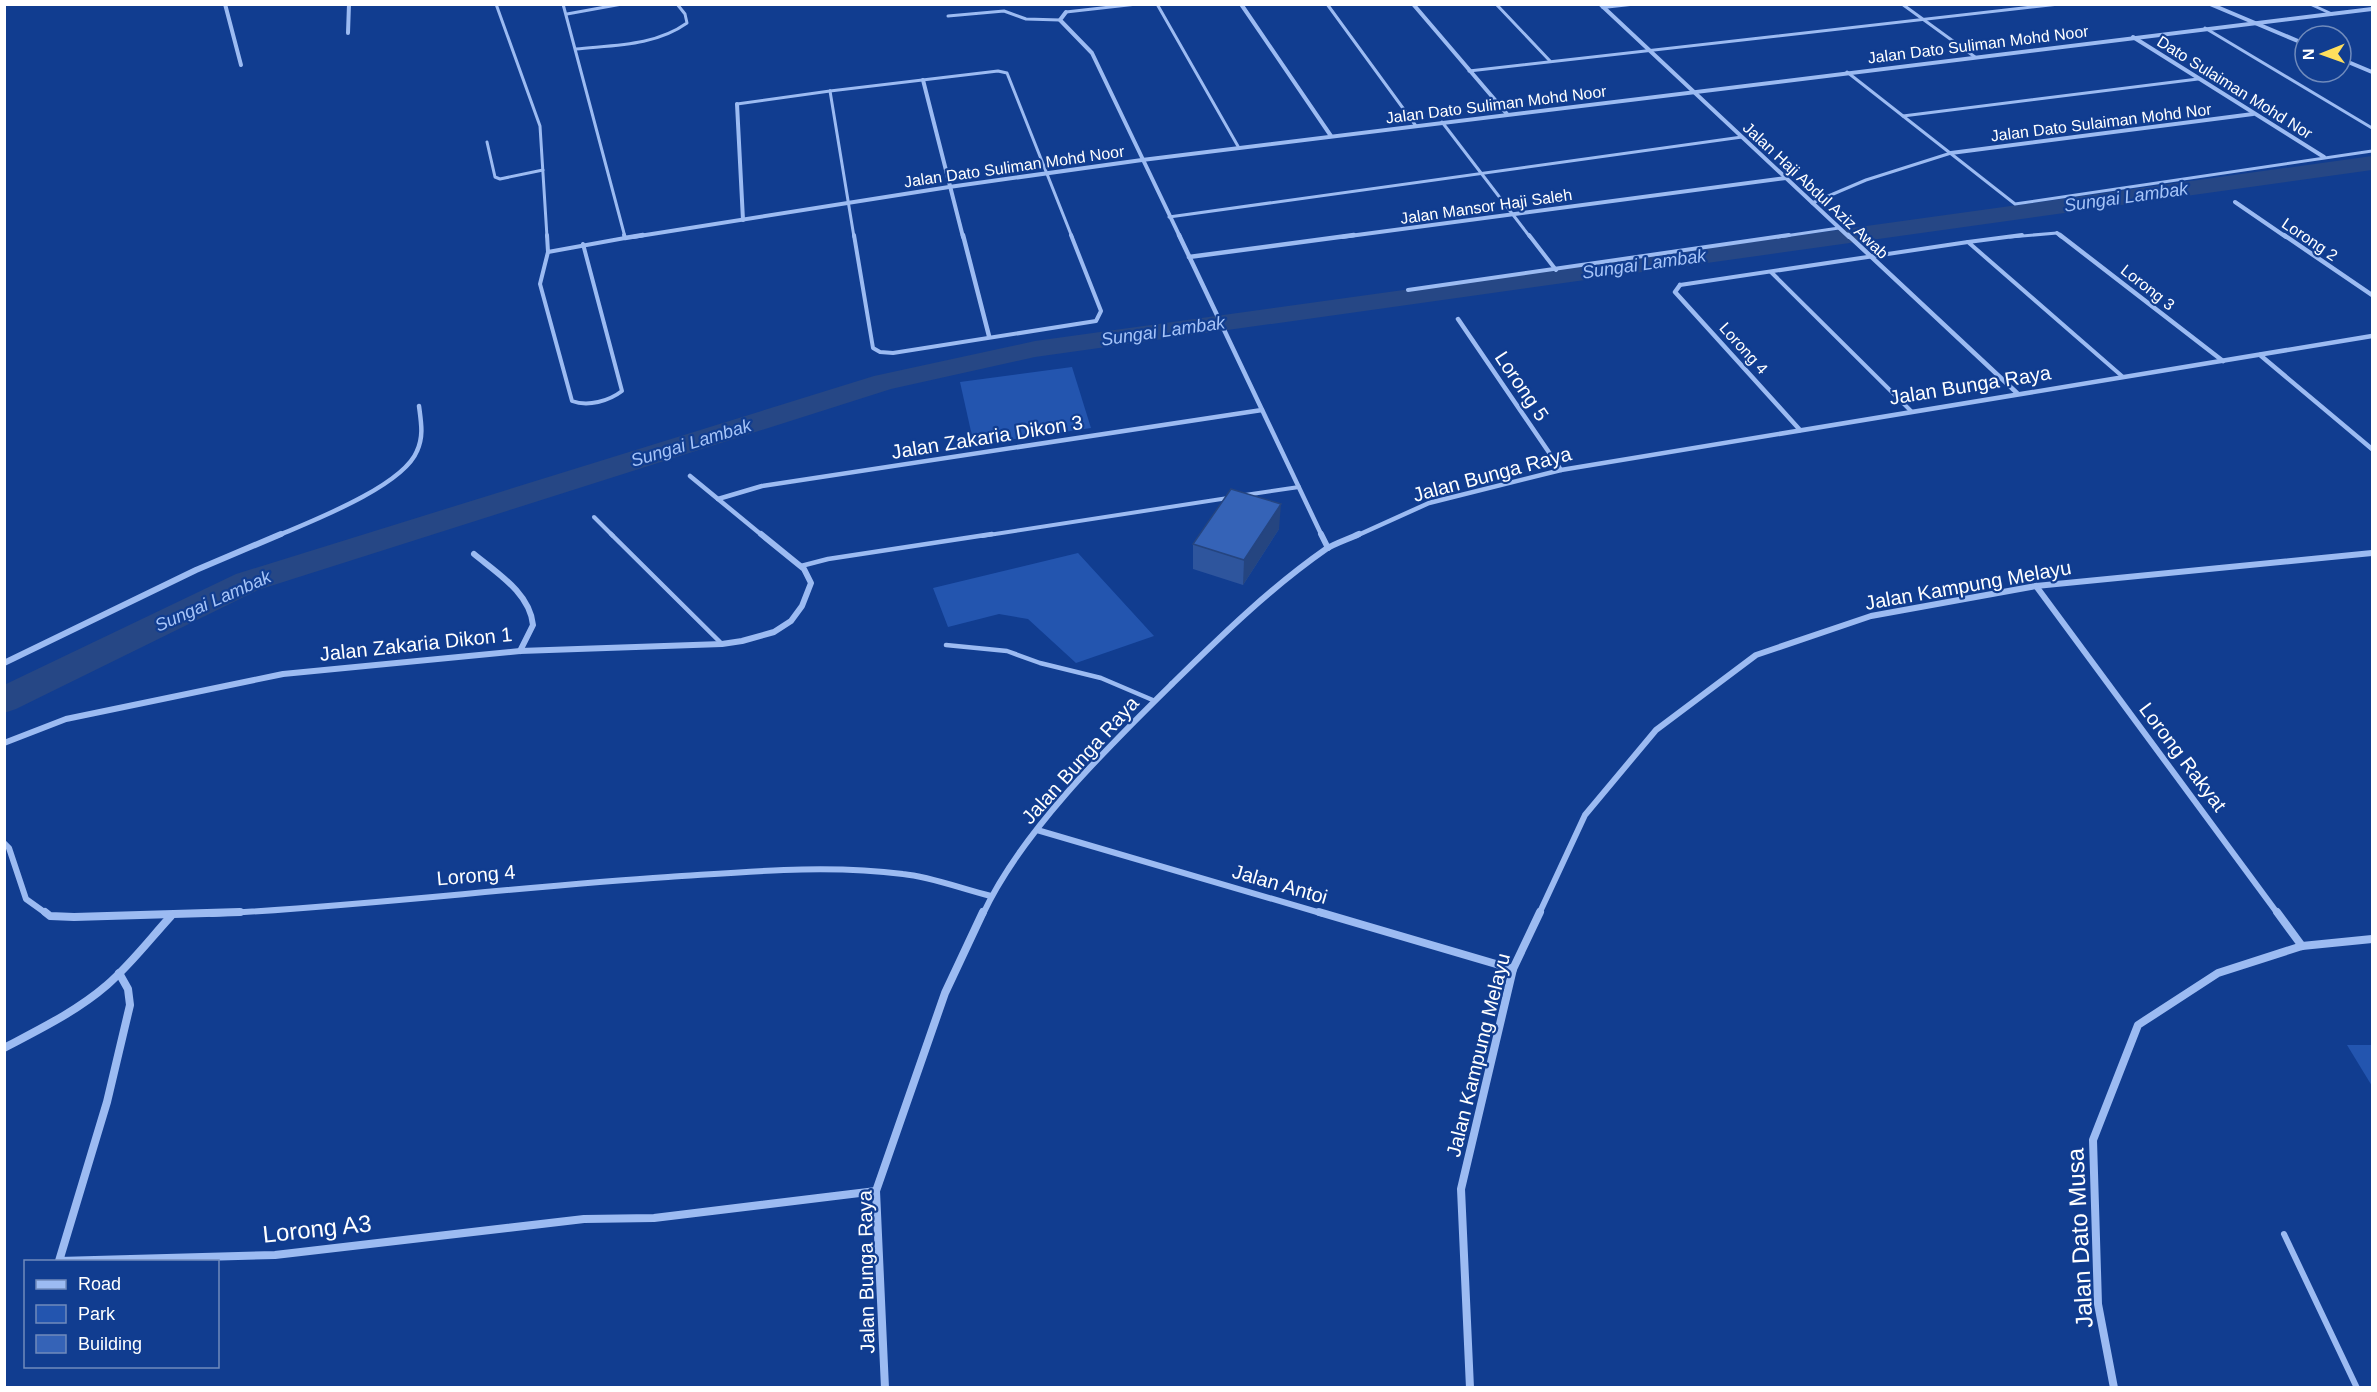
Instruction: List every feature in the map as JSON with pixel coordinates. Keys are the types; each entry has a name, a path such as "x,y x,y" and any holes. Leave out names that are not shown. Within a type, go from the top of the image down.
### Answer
{"street":[{"path":"225,4 241,65"},
{"path":"348,33 349,4"},
{"path":"1241,4 1331,136"},
{"path":"1413,4 1507,114"},
{"path":"1601,6 1630,4"},
{"path":"2210,4 2293,39"},
{"name":"Jalan Haji Abdul Aziz Awab","path":"1601,6 2017,393"},
{"name":"Jalan Dato Suliman Mohd Noor","path":"625,238 949,187 1142,160 2373,9"},
{"path":"1066,12 1060,20 1092,53 1328,548"},
{"name":"Dato Sulaiman Mohd Nor","path":"2133,37 2324,158"},
{"path":"2353,64 2373,72"},
{"path":"923,80 989,336"},
{"path":"737,104 743,220"},
{"name":"Jalan Dato Sulaiman Mohd Nor","path":"1951,153 2253,114"},
{"name":"Jalan Mansor Haji Saleh","path":"1189,257 1786,178"},
{"name":"Lorong 2","path":"2235,202 2373,296"},
{"name":"Lorong 3","path":"2057,233 2223,361"},
{"name":"Lorong 4","path":"1680,285 1675,292 1800,430"},
{"name":"Lorong 5","path":"1458,319 1561,470"},
{"name":"Jalan Bunga Raya","path":"885,1388 876,1191 945,993 991,896 1037,830 1114,741 1237,620 1328,548 1428,503 1561,470 2373,336"},
{"path":"2260,355 2373,449"},
{"path":"4,663 196,570 307,523 377,489 403,470 417,453 422,434 419,406"},
{"name":"Jalan Zakaria Dikon 3","path":"718,499 762,486 1262,410"},
{"path":"690,476 801,566"},
{"name":"Jalan Kampung Melayu","path":"1470,1388 1461,1188 1513,969 1585,815 1656,730 1756,655 1870,616 2036,586 2373,553"},
{"path":"474,554 505,580 529,605 533,626 520,651"},
{"name":"Jalan Zakaria Dikon 1","path":"4,743 66,718 283,674 520,651 722,644 753,639 779,629 798,614 811,583 801,566"},
{"name":"Lorong Rakyat","path":"2036,586 2302,946"},
{"name":"Jalan Antoi","path":"1037,830 1513,969"},
{"name":"Lorong 4","path":"4,843 9,848 26,899 50,916 171,916 282,910 578,883 795,869 863,870 906,874 991,896"},
{"path":"4,1048 51,1024 97,993 119,973 171,916"},
{"name":"Jalan Dato Musa","path":"2115,1388 2098,1304 2093,1140 2138,1025 2218,973 2302,946 2373,939"},
{"name":"Lorong A3","path":"59,1260 107,1102 130,1005 128,989 119,973"},
{"name":"Lorong A3","path":"95,1260 275,1255 584,1219 654,1218 876,1191"}],"lane":[{"path":"496,4 540,126 549,252 540,284 572,401 579,405 622,391 583,244"},
{"path":"549,252 625,238 563,4"},
{"path":"567,14 622,4"},
{"path":"576,49 648,40 670,34 687,23 685,14 677,4"},
{"path":"1066,12 1137,4"},
{"path":"1157,4 1239,148"},
{"path":"1327,4 1416,126"},
{"path":"1496,4 1551,61"},
{"path":"1902,4 1975,57"},
{"path":"1470,70 2059,4"},
{"path":"2310,4 2332,14"},
{"path":"948,16 994,10 1026,19 1060,20"},
{"path":"2205,28 2373,128"},
{"path":"737,104 830,91 998,71 1007,73 1101,311 1100,317 1096,321 989,336 893,353 880,352 873,348 830,91"},
{"path":"1847,72 2015,204 2373,151"},
{"path":"1903,116 2198,79"},
{"path":"1442,122 1556,270"},
{"path":"1169,217 1742,137"},
{"path":"487,142 495,177 500,179 543,170"},
{"path":"1812,203 1866,180 1951,153"},
{"path":"1408,290 1841,230"},
{"path":"1680,285 1968,242 2047,232 2057,233"},
{"path":"1968,242 2123,377"},
{"path":"1771,272 1911,411"},
{"path":"801,566 828,559 1299,487"},
{"path":"594,517 722,644"},
{"path":"946,645 1007,651 1040,663 1101,678 1155,701"},
{"path":"2284,1233 2357,1388"}],"green space":[{"path":"1072,367 1091,428 974,445 960,382"},
{"path":"1078,553 1154,636 1076,663 1028,619 999,614 948,627 933,588"},
{"path":"2347,1045 2372,1045 2372,1086"}],"building":[{"path":"1231,489 1281,504 1244,560 1193,544"}],"waterway":[{"name":"Sungai Lambak","path":"4,700 247,582 884,382 1035,349 2372,163"}]}
